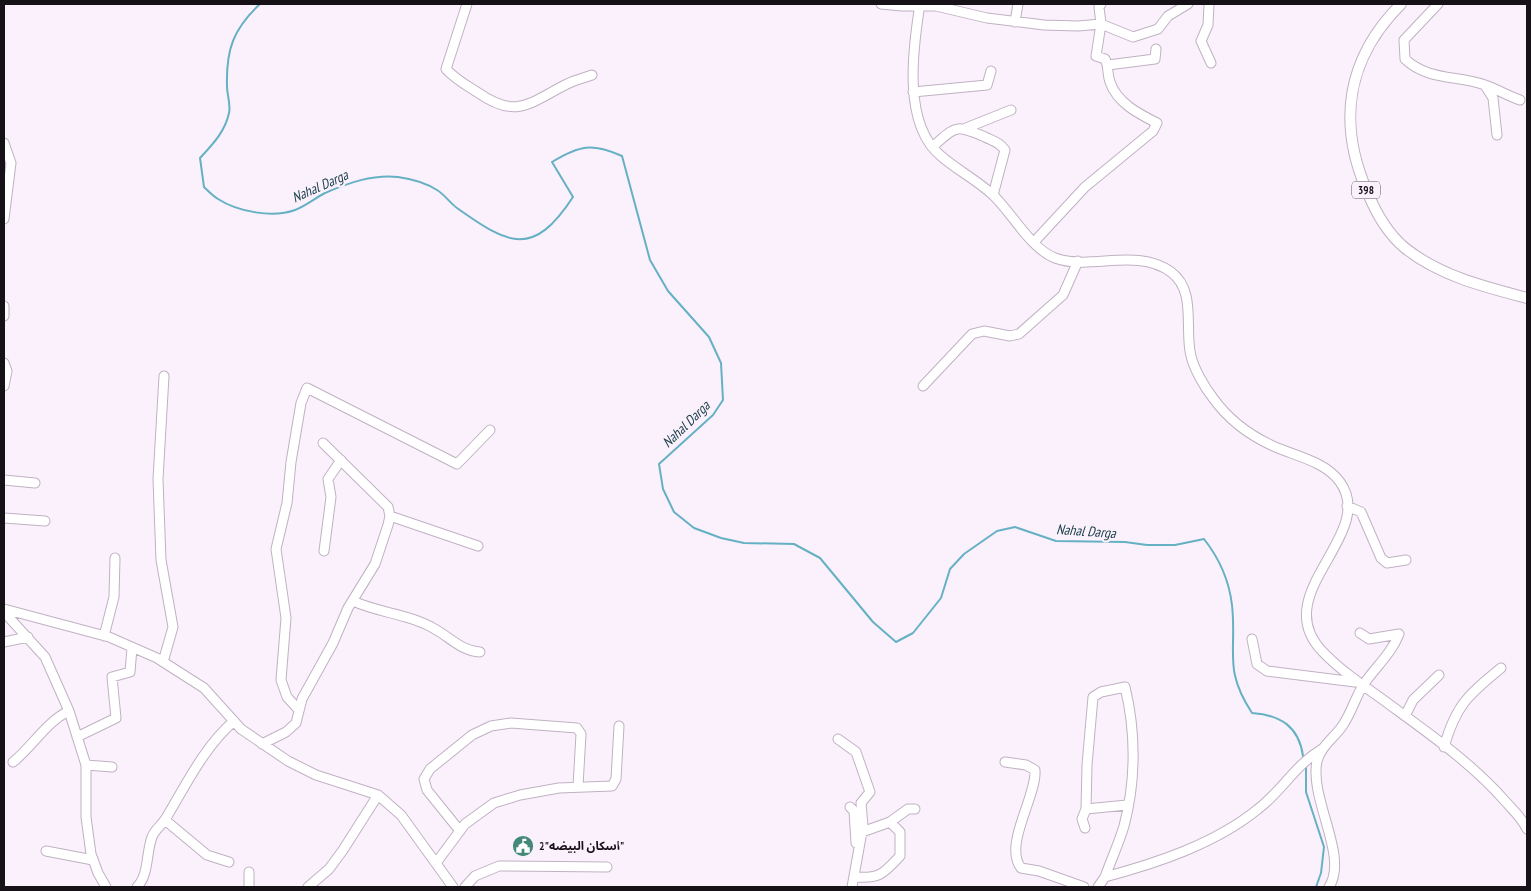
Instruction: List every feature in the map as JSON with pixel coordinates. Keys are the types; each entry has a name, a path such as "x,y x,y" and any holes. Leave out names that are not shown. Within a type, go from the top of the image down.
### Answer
{"main road":[{"name":"398","path":"1401,4 1383,22 1364,53 1353,85 1349,116 1351,145 1362,179 1385,226 1404,247 1434,267 1460,278 1527,298"}],"street":[{"path":"466,4 446,69 452,76 493,104 511,108 530,105 569,82 592,75"},
{"path":"881,4 936,6 1015,22 1078,26 1101,24 1132,36 1158,29 1168,16 1188,4"},
{"path":"1015,22 1018,4"},
{"path":"1034,242 1085,187 1153,131 1158,123 1134,111 1113,91 1108,78 1108,65 1105,59 1096,56 1101,24 1099,7 1101,4"},
{"path":"1210,4 1208,25 1201,41 1211,63"},
{"path":"1438,4 1404,40 1405,60 1415,69 1443,78 1484,85 1520,100"},
{"path":"920,5 913,92 922,130 932,147 993,195 1034,242 1055,258 1078,261 1143,260 1172,273 1185,291 1191,357 1212,396 1242,428 1270,445 1330,472 1346,493 1347,520 1341,535 1310,591 1307,616 1313,639 1322,651 1359,684 1405,716 1489,782 1527,829"},
{"path":"1108,65 1155,59 1156,49"},
{"path":"913,92 987,84 991,71"},
{"path":"1484,85 1493,98 1496,135"},
{"path":"932,147 956,128 966,128 1011,110"},
{"path":"966,128 1000,143 1005,150 993,195"},
{"path":"4,143 11,163 4,219"},
{"path":"923,386 972,334 984,331 1010,336 1019,334 1063,294 1078,261"},
{"path":"4,306 4,316"},
{"path":"4,363 7,371 4,386"},
{"path":"163,662 173,627 161,560 158,479 164,376"},
{"path":"298,709 287,697 281,680 286,618 276,549 287,503 291,462 301,403 307,388 457,464 490,430"},
{"path":"262,744 292,728 298,718 298,709 353,601 375,564 390,516 388,507 323,443"},
{"path":"324,551 331,497 328,479 341,460"},
{"path":"4,480 35,483"},
{"path":"1347,506 1361,512 1381,558 1387,564 1406,560"},
{"path":"390,516 478,546"},
{"path":"4,518 45,521"},
{"path":"104,636 114,598 115,558"},
{"path":"353,601 381,613 421,622 466,650 480,652"},
{"path":"4,611 104,636 163,662 204,688 246,733 302,769 378,795 401,815 453,887"},
{"path":"4,611 45,657 69,711 86,765 86,817 93,860 106,887"},
{"path":"1105,877 1187,851 1238,822 1259,809 1298,766 1322,749 1344,724 1359,684 1373,675 1399,634 1369,639 1360,633"},
{"path":"4,642 28,637"},
{"path":"1252,639 1257,664 1267,671 1359,684"},
{"path":"77,737 116,718 112,678 130,672 132,648"},
{"path":"1444,747 1459,707 1471,692 1501,668"},
{"path":"1405,716 1413,700 1439,676"},
{"path":"1085,828 1082,819 1086,809 1087,765 1093,697 1101,692 1125,687 1132,716 1133,748 1127,805 1124,826 1105,877 1098,887"},
{"path":"13,762 28,750 59,716 69,711"},
{"path":"137,887 144,876 153,835 165,820 212,744 234,721"},
{"path":"460,831 427,790 424,779 430,769 472,735 491,726 511,724 577,728 581,734 578,786"},
{"path":"436,863 472,817 494,802 520,795 578,786 607,786 615,783 619,726"},
{"path":"838,739 856,752 870,792 862,803 862,832 856,874 852,887"},
{"path":"1322,749 1317,762 1316,777 1333,852 1334,879 1329,887"},
{"path":"1005,762 1026,765 1035,770 1036,778 1022,820 1015,856 1017,863 1021,868 1039,871 1084,887"},
{"path":"86,765 112,767"},
{"path":"308,887 328,869 344,850 378,795"},
{"path":"1086,809 1127,805"},
{"path":"850,807 854,810 856,844 853,862 856,874"},
{"path":"862,832 890,822 908,810 915,809"},
{"path":"165,820 207,855 229,862"},
{"path":"856,874 878,876 885,873 900,856 900,832 890,822"},
{"path":"46,852 93,860"},
{"path":"465,887 475,876 499,866 607,867"},
{"path":"249,887 250,872"}],"waterway":[{"name":"Nahal Darga","path":"260,4 243,22 233,41 227,73 229,113 218,138 200,158 204,187 216,198 226,204 245,210 266,213 286,212 295,210 325,193 352,183 370,178 398,177 419,182 433,188 475,221 506,237 520,239 532,237 545,230 559,217 573,197 552,162 571,152 586,148 602,149 622,156 650,260 668,291 709,337 721,363 723,400 713,415 659,464 663,489 674,512 694,528 721,538 744,543 794,544 820,558 873,622 896,642 913,633 941,598 950,569 964,554 997,531 1015,527 1056,541 1125,542 1147,545 1175,545 1204,539 1219,562 1226,578 1232,605 1234,672 1243,698 1252,713 1272,716 1287,724 1297,737 1303,756"},
{"name":"Nahal Darga","path":"1306,766 1306,792 1324,847 1321,873 1316,887"}],"place":[{"name":"اسكان البيضه\"2\"","path":"523,846"}]}
